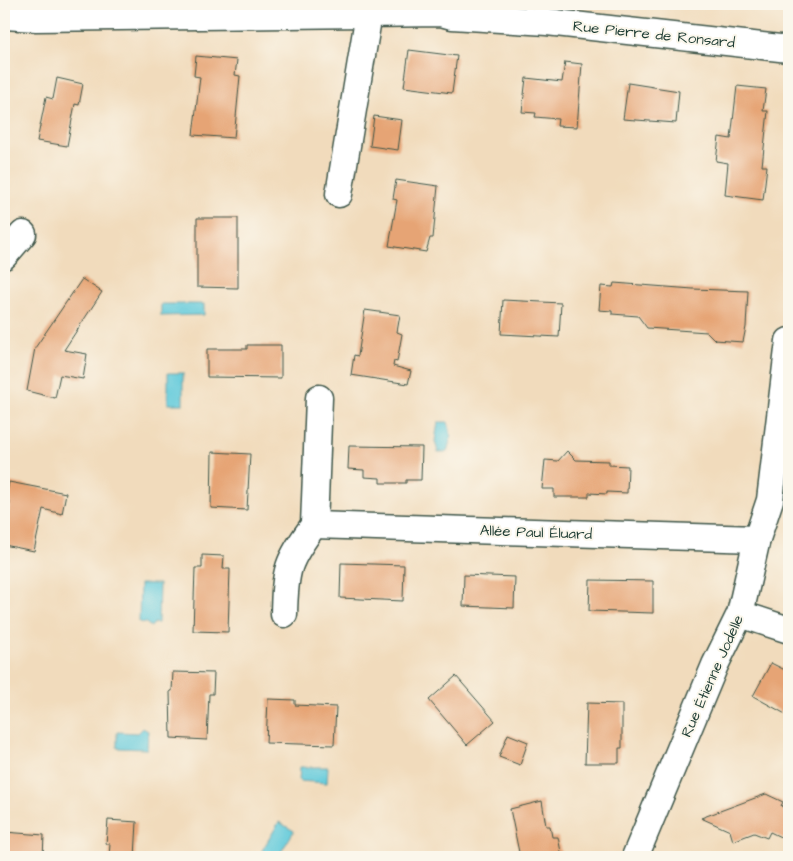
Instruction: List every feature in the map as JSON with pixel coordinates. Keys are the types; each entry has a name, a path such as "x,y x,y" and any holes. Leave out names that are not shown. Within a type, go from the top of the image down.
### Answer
{"street":[{"name":"Rue Pierre de Ronsard","path":"4,16 36,18 369,13 441,8 789,49"},
{"path":"339,194 369,13"},
{"path":"4,256 22,234"},
{"name":"Rue Étienne Jodelle","path":"635,857 715,666 740,614 757,540 770,500 789,341"},
{"path":"284,614 285,576 296,549 314,525 319,398"},
{"name":"Allée Paul Éluard","path":"314,525 757,540"},
{"path":"740,614 789,630"}],"water":[{"path":"161,304 204,304 204,315 161,316"},
{"path":"168,373 183,373 183,404 168,404"},
{"path":"438,422 448,422 451,437 447,452 438,452 435,441"},
{"path":"140,584 159,584 158,623 154,623 151,627 146,623 139,622"},
{"path":"143,728 148,731 147,749 117,748 117,732 138,733"},
{"path":"300,767 328,767 327,783 299,781"},
{"path":"279,822 294,831 278,857 265,857 260,854"}],"building":[{"path":"409,50 457,56 452,93 404,87"},
{"path":"196,56 237,60 235,75 240,76 234,138 193,135 200,77 194,76"},
{"path":"565,62 582,64 577,127 557,126 558,119 535,117 536,113 522,112 526,78 562,82"},
{"path":"57,78 83,84 79,105 75,104 67,146 37,141 46,97 53,99"},
{"path":"628,83 679,91 676,123 623,119"},
{"path":"737,86 766,89 763,111 768,111 762,166 767,166 763,200 725,195 728,163 716,161 719,137 731,139"},
{"path":"374,116 402,120 398,150 370,146"},
{"path":"396,180 438,186 433,238 430,238 426,252 389,246 397,200 393,199"},
{"path":"197,218 238,218 238,288 197,287"},
{"path":"82,279 102,292 64,350 87,354 83,379 60,375 55,398 27,391 35,348"},
{"path":"614,283 748,291 746,327 743,342 715,340 707,332 647,328 638,316 612,314 612,311 599,310 601,286 613,287"},
{"path":"503,300 561,303 559,337 501,334"},
{"path":"365,310 400,315 397,332 402,334 397,362 394,361 393,366 411,371 408,384 351,375 354,355 358,356"},
{"path":"247,345 281,345 281,378 207,377 207,349 247,349"},
{"path":"349,446 422,447 421,480 406,480 406,483 380,483 380,478 364,477 364,470 348,469"},
{"path":"567,451 576,460 609,461 609,465 628,466 627,493 607,492 607,494 589,493 589,497 554,497 554,489 542,489 545,460 558,461"},
{"path":"212,452 250,454 247,510 211,508"},
{"path":"9,482 66,493 62,514 43,509 34,551 4,545 10,502 5,502"},
{"path":"202,555 224,556 223,569 230,569 228,632 193,631 195,568 202,568"},
{"path":"341,563 404,565 403,601 340,598"},
{"path":"464,575 515,577 514,608 463,606"},
{"path":"590,580 653,581 653,613 589,611"},
{"path":"771,663 789,672 789,716 753,696"},
{"path":"173,672 214,673 213,694 209,694 207,740 171,738 170,691 172,691"},
{"path":"456,676 495,721 467,745 429,700"},
{"path":"268,699 295,700 295,705 336,707 334,745 266,743"},
{"path":"587,703 622,704 622,748 619,748 619,763 585,763"},
{"path":"508,734 528,742 520,765 499,757"},
{"path":"766,794 783,802 781,806 789,810 789,841 770,832 767,838 754,833 733,841 730,831 701,818"},
{"path":"542,801 546,826 550,826 552,837 558,837 562,857 520,857 510,809"},
{"path":"108,820 137,822 135,857 109,857 110,844 106,844"},
{"path":"4,832 44,835 43,857 4,857"}]}
